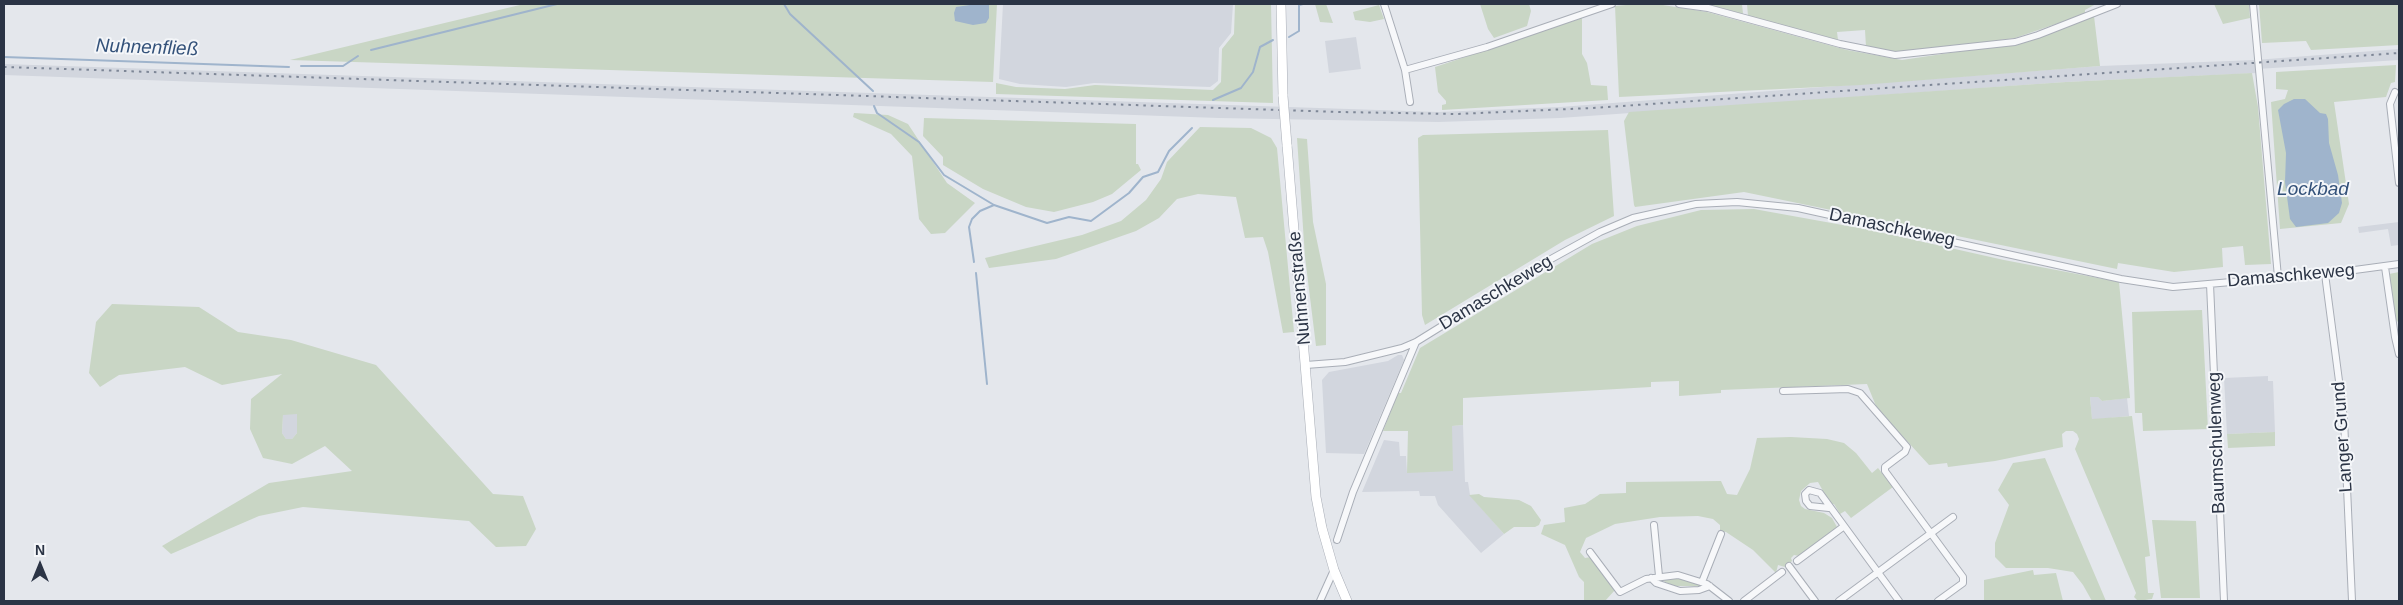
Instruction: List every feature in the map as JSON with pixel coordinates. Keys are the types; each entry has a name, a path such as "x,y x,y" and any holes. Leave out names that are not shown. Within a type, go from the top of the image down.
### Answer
{"main road":[{"name":"Nuhnenstraße","path":"1281,4 1283,96 1316,497 1322,528 1334,570 1347,601"}],"street":[{"path":"1384,4 1405,70 1410,102"},
{"path":"1405,70 1488,48 1612,4"},
{"path":"1679,4 1708,8 1840,44 1895,55 2015,42 2117,4"},
{"path":"2253,4 2278,277"},
{"path":"2395,92 2390,104 2399,183"},
{"name":"Damaschkeweg","path":"1306,365 1345,362 1416,342 1542,264 1600,232 1632,218 1696,204 1737,202 1798,208 2121,279 2173,287 2325,274 2399,264"},
{"path":"2385,267 2399,354"},
{"name":"Langer Grund","path":"2325,274 2344,419 2352,601"},
{"name":"Baumschulenweg","path":"2210,284 2224,601"},
{"path":"1336,540 1353,492 1416,342"},
{"path":"1783,391 1848,389 1863,396 1907,447 1905,452 1885,467 1885,471 1964,580 1938,601"},
{"path":"1829,508 1899,601"},
{"path":"1839,601 1953,517"},
{"path":"1654,525 1660,576"},
{"path":"1797,561 1843,527"},
{"path":"1702,582 1721,534"},
{"path":"1590,552 1620,592 1651,578 1678,576 1702,582 1729,601"},
{"path":"1789,566 1815,601"},
{"path":"1320,601 1334,570"},
{"path":"1744,601 1782,572"},
{"path":"1651,578 1656,583 1680,591 1699,590 1710,586"}],"shaded area":[{"path":"1003,4 1233,4 1231,33 1219,48 1218,81 1210,87 1094,83 1066,87 1020,84 999,79"},
{"path":"1356,37 1361,69 1329,73 1325,41"},
{"path":"2399,49 2399,60 2257,69 2257,73 2066,82 1560,118 1438,122 1219,118 4,75 4,64 1438,112 1560,107 2100,66 2255,60"},
{"path":"2399,222 2399,245 2391,246 2388,229 2359,233 2358,227"},
{"path":"1398,355 1402,355 1404,360 1364,454 1326,453 1322,380 1329,372 1388,361"},
{"path":"2268,376 2268,381 2273,381 2275,432 2227,434 2224,378"},
{"path":"2090,397 2098,397 2102,401 2127,398 2129,416 2092,420"},
{"path":"283,414 297,414 297,433 292,439 286,439 282,433"},
{"path":"1463,425 1465,482 1468,482 1470,495 1504,534 1481,553 1438,505 1435,496 1420,496 1419,491 1362,492 1384,440 1399,442 1400,456 1406,456 1407,473 1452,426"}],"green space":[{"path":"524,4 977,4 989,18 989,4 997,4 993,82 290,60"},
{"path":"1235,4 1271,4 1273,103 996,94 996,83 1016,87 1065,89 1095,85 1213,90 1221,82 1222,49 1234,34"},
{"path":"1315,4 1326,4 1333,23 1320,22"},
{"path":"1480,4 1529,4 1531,11 1527,26 1494,38 1488,29"},
{"path":"1637,4 1663,5 1707,12 1847,50 1902,60 2030,41 2094,16 2100,66 1861,85 1619,97 1615,6"},
{"path":"1700,4 1742,4 1743,14 1717,7"},
{"path":"1747,4 2096,4 2085,10 2085,14 2015,38 1920,51 1889,52 1866,47 1865,30 1837,32 1838,40 1748,16"},
{"path":"2214,4 2249,4 2250,18 2223,24"},
{"path":"2259,4 2399,4 2399,45 2311,50 2306,41 2262,43"},
{"path":"1379,5 1384,19 1370,22 1355,20 1353,12"},
{"path":"1582,18 1582,54 1587,63 1591,85 1607,86 1608,100 1442,110 1442,105 1446,104 1446,101 1438,92 1435,67"},
{"path":"2396,65 2395,82 2391,83 2386,97 2334,102 2349,204 2341,223 2280,229 2271,102 2285,99 2288,90 2276,89 2276,72"},
{"path":"2252,73 2258,107 2271,264 2245,265 2243,246 2222,248 2223,267 2174,272 2118,263 2117,269 1744,192 1635,207 1634,205 1624,121 1629,112 2066,82"},
{"path":"854,113 888,115 908,124 947,183 975,203 945,233 931,234 919,219 912,156 891,134 853,117"},
{"path":"924,118 1136,124 1136,164 1138,164 1141,170 1112,194 1093,202 1054,212 1026,207 983,189 943,165 943,157 923,136"},
{"path":"1200,127 1251,128 1271,138 1277,148 1294,332 1283,333 1268,252 1263,237 1245,238 1236,197 1198,194 1177,199 1159,218 1136,231 1056,259 989,268 985,258 1082,235 1121,221 1146,200 1161,179 1167,162"},
{"path":"1608,130 1614,216 1565,240 1425,325 1422,315 1418,138 1423,135"},
{"path":"1297,138 1307,139 1313,222 1326,284 1326,345 1316,346 1305,257"},
{"path":"1754,209 1870,230 2004,260 2119,282 2130,398 2102,401 2098,397 2090,397 2092,419 2132,416 2150,556 2145,557 2148,593 2154,593 2152,599 2138,601 2134,597 2136,593 2075,449 2079,439 2077,434 2073,431 2066,431 2062,434 2063,447 1995,461 1948,467 1947,463 1929,465 1876,406 1867,384 1721,390 1721,393 1679,396 1679,381 1651,382 1651,387 1463,398 1463,425 1452,426 1453,471 1407,473 1408,431 1383,431 1398,393 1401,393 1420,348 1592,244 1637,226 1701,210"},
{"path":"2399,272 2399,323 2395,319 2389,274"},
{"path":"112,304 199,307 238,332 291,340 376,365 493,494 523,496 536,529 526,546 496,547 469,521 303,507 259,516 171,554 162,546 269,483 352,471 325,446 292,464 263,458 250,429 251,399 282,374 222,385 185,367 119,375 100,387 89,373 96,322","holes":["297,414 297,433 292,439 286,439 282,433 283,415"]},
{"path":"2202,310 2208,429 2143,431 2142,413 2135,413 2132,312"},
{"path":"2275,432 2275,446 2228,448 2227,434"},
{"path":"1757,438 1827,439 1844,443 1856,453 1872,473 1878,468 1893,487 1851,518 1845,511 1840,514 1834,504 1831,505 1818,482 1810,483 1801,491 1799,500 1801,506 1805,509 1824,513 1832,518 1837,527 1799,556 1794,555 1791,558 1792,561 1785,567 1778,565 1776,573 1753,550 1726,532 1720,531 1720,525 1713,519 1698,516 1660,517 1615,524 1586,538 1580,552 1585,558 1591,557 1615,590 1605,601 1584,601 1584,582 1579,577 1565,545 1541,534 1544,525 1565,522 1564,508 1585,504 1600,494 1626,493 1626,482 1721,481 1727,494 1737,495 1750,469"},
{"path":"2045,458 2106,601 2092,601 2073,572 2048,568 2006,568 1995,557 1995,543 2009,505 1998,490 2013,463"},
{"path":"1479,494 1484,497 1519,500 1531,506 1541,520 1539,525 1535,527 1514,527 1504,534 1469,495"},
{"path":"2152,520 2196,521 2200,598 2161,598"},
{"path":"2033,570 2034,575 2056,573 2063,601 1984,601 1984,580"},
{"path":"1659,579 1683,579 1703,586 1674,586"}],"water":[{"path":"989,4 989,18 986,23 973,25 955,21 954,13 956,7"},
{"name":"Lockbad","path":"2294,99 2305,99 2320,113 2326,114 2328,119 2329,143 2338,175 2342,203 2339,213 2328,223 2296,227 2290,219 2285,182 2286,153 2278,110 2284,104"}],"waterway":[{"name":"Nuhnenfließ","path":"371,50 557,4"},
{"name":"Nuhnenfließ","path":"784,4 790,14 873,91"},
{"name":"Nuhnenfließ","path":"1289,37 1299,31 1299,5 1303,4"},
{"name":"Nuhnenfließ","path":"1213,100 1241,88 1253,72 1260,47 1273,40"},
{"name":"Nuhnenfließ","path":"301,66 343,66 358,56"},
{"name":"Nuhnenfließ","path":"4,57 289,67"},
{"name":"Nuhnenfließ","path":"874,106 877,113 919,142 944,175 994,205 1047,223 1069,217 1091,221 1129,193 1143,177 1158,172 1169,151 1192,128"},
{"path":"974,262 969,227 972,219 980,211 994,205"},
{"path":"976,273 987,384"}],"railway":[{"path":"4,67 1340,112 1457,114 1592,108 2399,53"}]}
